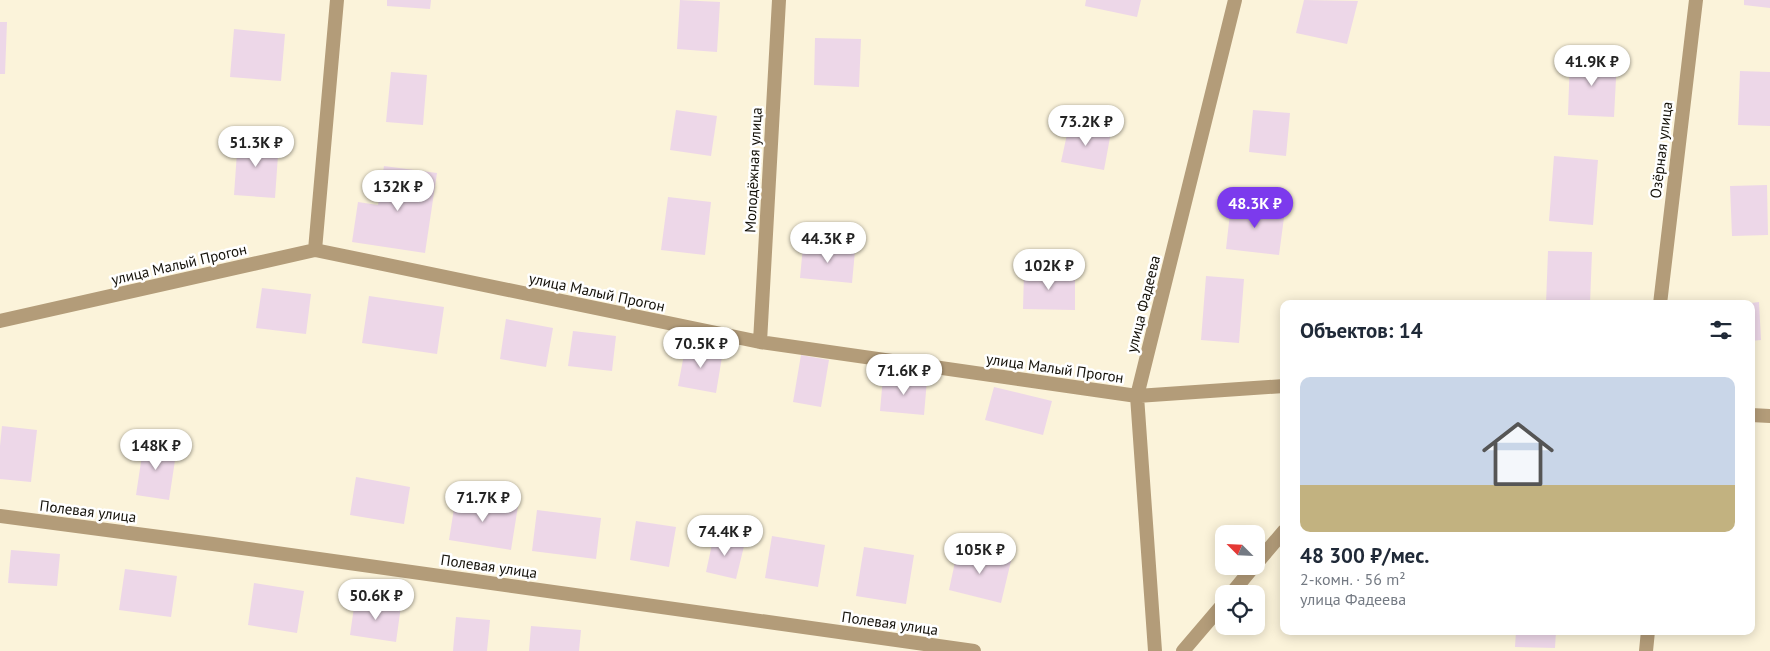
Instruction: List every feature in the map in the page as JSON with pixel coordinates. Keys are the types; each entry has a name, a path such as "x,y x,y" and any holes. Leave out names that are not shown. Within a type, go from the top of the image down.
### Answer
{"street":[{"path":"315,250 337,0"},
{"name":"Молодёжная улица","path":"760,342 779,0"},
{"name":"улица Фадеева","path":"1156,651 1137,396 1234,0"},
{"name":"Озёрная улица","path":"1660,300 1696,0"},
{"name":"улица Малый Прогон","path":"0,321 315,250 760,342 1137,396 1280,386"},
{"path":"1755,415 1770,416"},
{"name":"Полевая улица","path":"0,516 213,544 974,651"},
{"path":"1265,553 1280,536"},
{"path":"1238,585 1247,575"},
{"path":"1183,651 1215,614"},
{"path":"1646,651 1648,635"}],"building":[{"path":"387,0 431,0 430,9 387,6"},
{"path":"680,0 720,2 717,52 677,49"},
{"path":"1086,0 1141,0 1137,17 1085,6"},
{"path":"1304,0 1358,1 1347,44 1296,33"},
{"path":"1744,0 1770,0 1770,8 1744,5"},
{"path":"0,22 7,22 5,74 0,74"},
{"path":"234,29 285,34 281,81 230,77"},
{"path":"815,38 861,39 859,87 814,85"},
{"path":"1570,57 1617,59 1614,117 1568,115"},
{"path":"1740,71 1770,72 1770,126 1738,125"},
{"path":"391,72 427,75 423,125 386,122"},
{"path":"676,110 717,116 711,156 670,150"},
{"path":"1253,110 1290,113 1286,156 1249,152"},
{"path":"1069,125 1111,132 1104,170 1061,162"},
{"path":"238,138 279,141 275,198 234,195"},
{"path":"1554,156 1598,160 1593,225 1549,221"},
{"path":"384,166 437,173 425,253 352,242 358,202 378,205"},
{"path":"1767,185 1768,235 1732,236 1730,186"},
{"path":"668,197 711,202 705,255 661,250"},
{"path":"1231,204 1285,210 1279,255 1226,249"},
{"path":"803,246 855,251 852,283 800,278"},
{"path":"1548,251 1592,252 1590,300 1546,300"},
{"path":"1024,272 1075,273 1075,310 1023,309"},
{"path":"1206,276 1244,279 1239,343 1201,340"},
{"path":"262,288 311,294 306,334 256,328"},
{"path":"369,296 444,307 437,354 362,343"},
{"path":"1755,302 1759,302 1761,340 1755,341"},
{"path":"506,319 553,328 546,367 500,359"},
{"path":"573,331 616,336 612,371 568,366"},
{"path":"686,344 723,351 716,393 678,386"},
{"path":"801,355 829,360 821,407 793,402"},
{"path":"883,377 927,380 924,415 880,411"},
{"path":"994,387 1052,401 1043,435 985,420"},
{"path":"2,426 37,430 31,482 0,479"},
{"path":"144,442 177,447 169,500 136,495"},
{"path":"356,477 410,487 404,524 350,515"},
{"path":"456,496 518,506 511,550 449,540"},
{"path":"537,510 601,518 596,559 532,551"},
{"path":"636,521 676,527 669,567 630,560"},
{"path":"714,535 745,542 736,579 706,572"},
{"path":"772,536 825,545 818,587 765,578"},
{"path":"864,547 914,555 906,604 856,596"},
{"path":"958,548 1011,561 1001,603 949,590"},
{"path":"11,550 60,554 57,586 8,583"},
{"path":"125,569 177,576 171,617 119,610"},
{"path":"254,583 304,591 297,633 248,625"},
{"path":"355,600 401,606 396,642 350,635"},
{"path":"456,617 490,620 487,651 453,651"},
{"path":"531,626 581,630 579,651 529,651"},
{"path":"1516,635 1556,635 1555,648 1515,647"}]}
